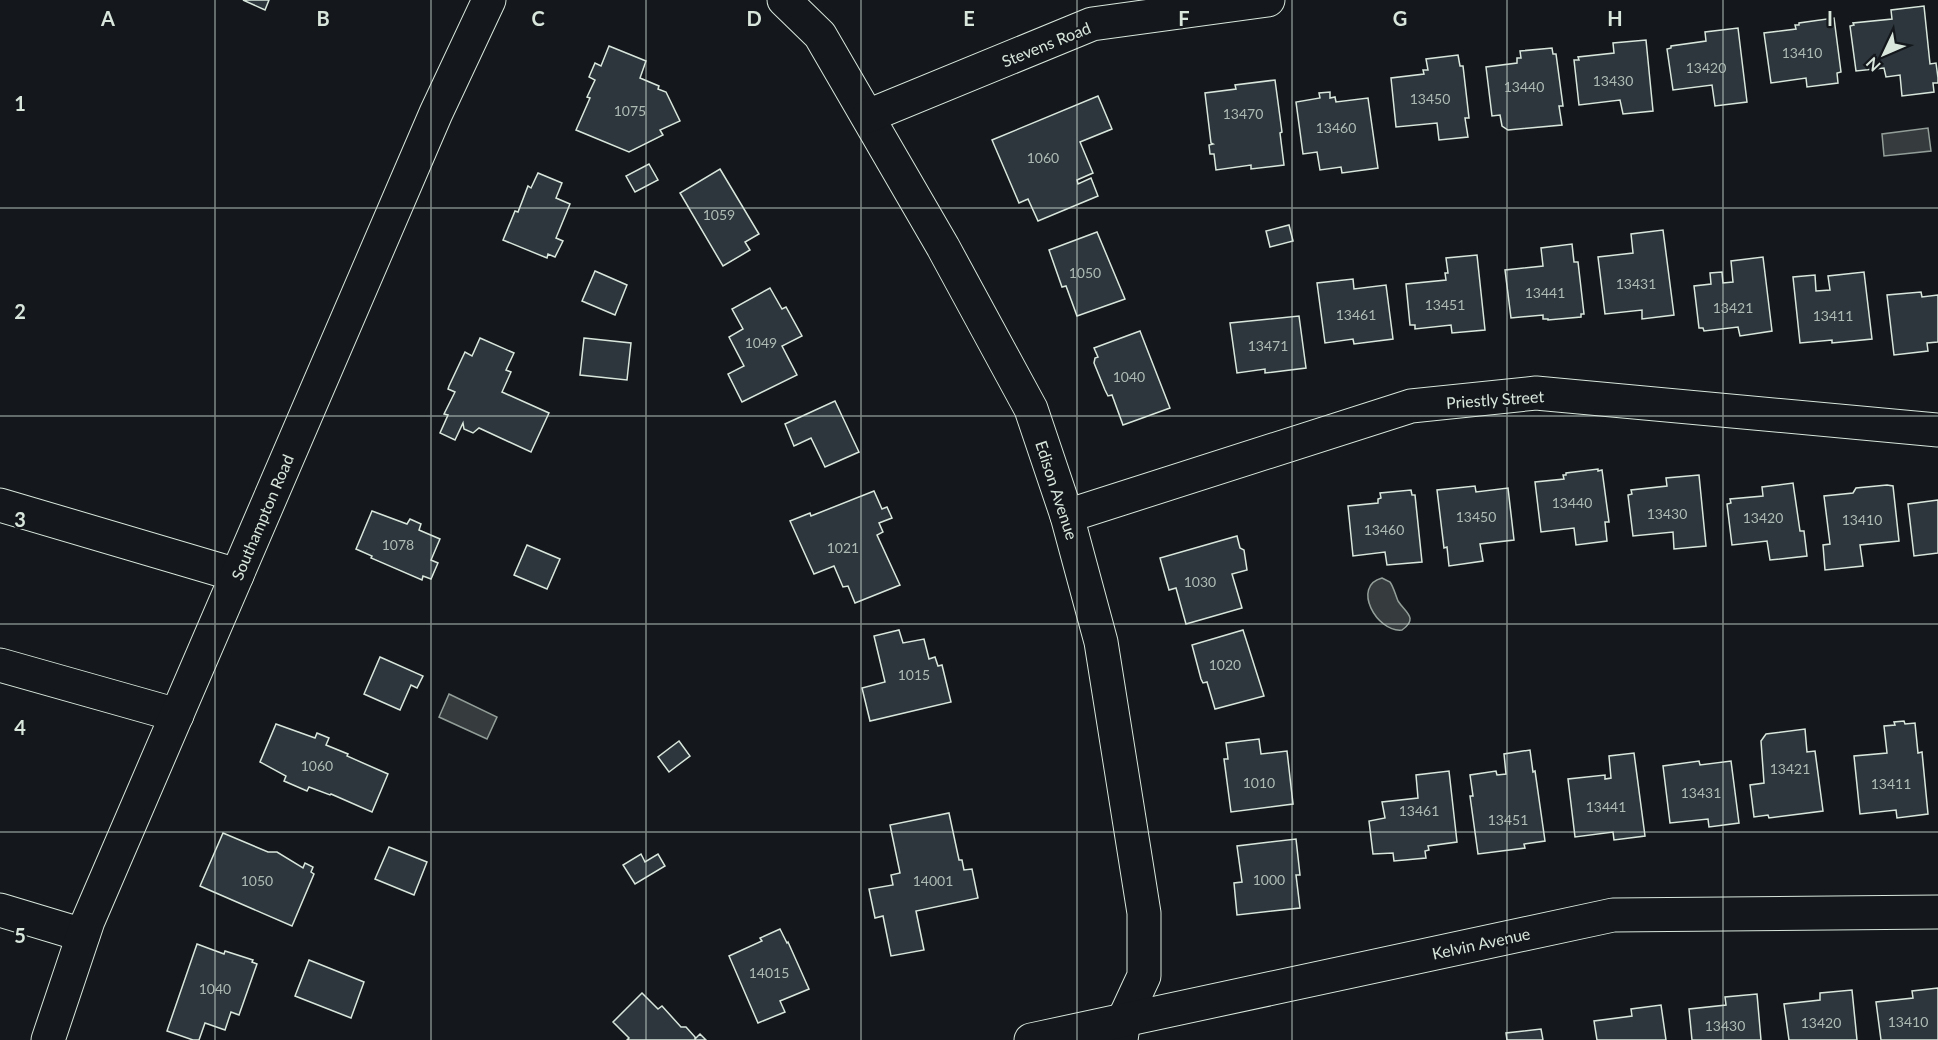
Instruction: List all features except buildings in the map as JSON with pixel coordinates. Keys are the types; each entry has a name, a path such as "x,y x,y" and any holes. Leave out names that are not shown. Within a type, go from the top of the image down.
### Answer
{"street":[{"name":"Southampton Road","path":"48,1040 83,935 436,112 489,0"},
{"name":"Edison Avenue","path":"784,0 820,35 943,247 1031,409 1067,516 1101,642 1144,913 1144,976 1122,1030"},
{"name":"Stevens Road","path":"868,116 1092,24 1268,0"},
{"name":"Priestly Street","path":"1067,516 1411,406 1536,393 1938,430"},
{"path":"0,505 237,575"},
{"path":"0,665 177,715"},
{"path":"0,910 83,935"},
{"name":"Kelvin Avenue","path":"1031,1040 1122,1030 1613,915 1938,912"}],"shaded area":[{"path":"1928,128 1931,151 1884,156 1882,134"},
{"path":"1382,578 1390,582 1398,601 1409,615 1410,622 1402,630 1393,629 1384,624 1371,608 1368,599 1369,590 1373,583"},
{"path":"449,694 497,717 487,739 439,717"}]}
